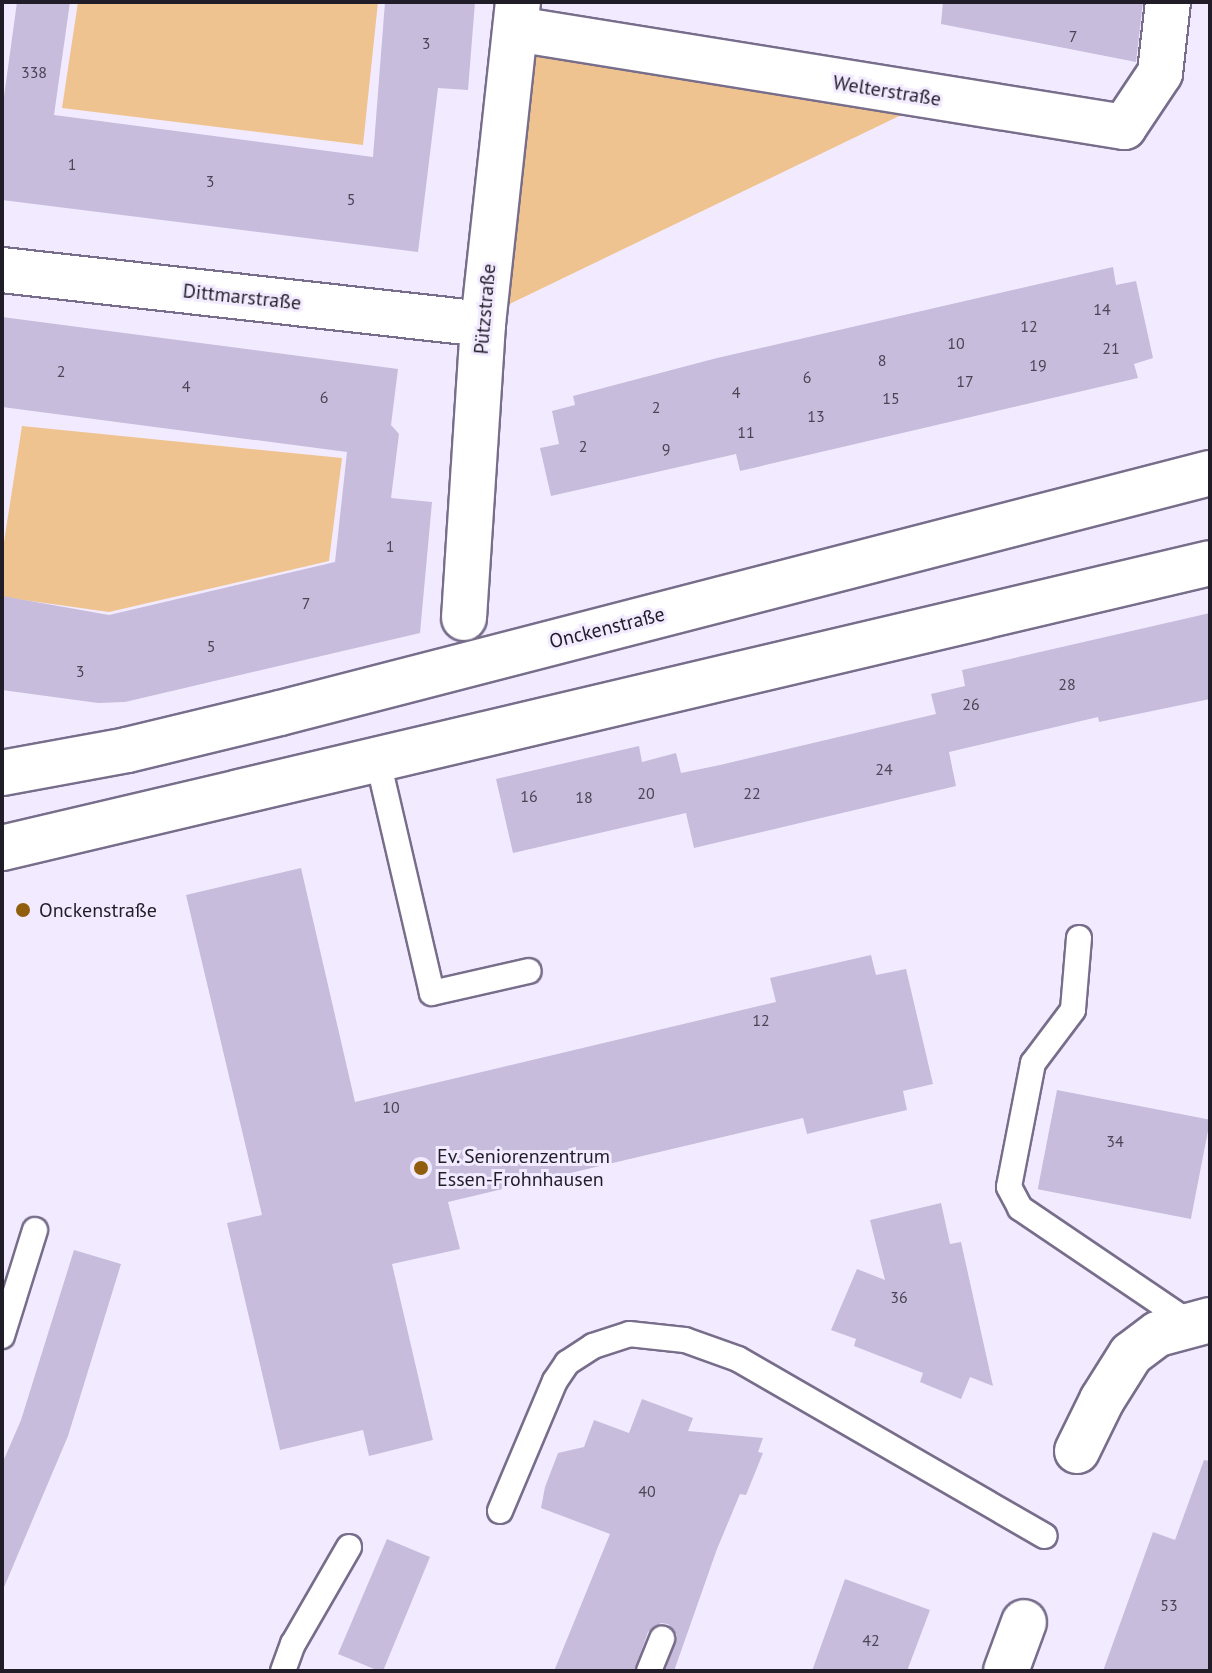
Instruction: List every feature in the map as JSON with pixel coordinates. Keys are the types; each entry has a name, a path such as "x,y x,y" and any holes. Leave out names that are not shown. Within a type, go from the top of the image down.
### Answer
{"main road":[{"name":"Welterstraße","path":"517,16 1124,127 1160,73 1168,2"},
{"name":"Pützstraße","path":"464,618 483,324 517,16"},
{"name":"Dittmarstraße","path":"2,270 483,324"},
{"name":"Onckenstraße","path":"2,773 127,750 280,713 1210,473"},
{"path":"2,848 1210,563"},
{"path":"1077,1451 1102,1400 1131,1354 1158,1334 1200,1322"},
{"path":"1006,1671 1024,1622"}],"lane":[{"path":"378,761 432,993 529,971"},
{"path":"1079,938 1073,1010 1033,1063 1009,1187 1020,1208 1200,1322"},
{"path":"2,1336 35,1230"},
{"path":"500,1511 555,1381 567,1363 593,1346 629,1334 685,1340 738,1359 1044,1536"},
{"path":"283,1671 293,1644 349,1547"},
{"path":"649,1671 662,1638"}],"shaded area":[{"path":"78,2 378,2 363,145 62,108"},
{"path":"526,39 924,104 495,311"},
{"path":"22,426 342,458 329,561 109,612 2,597 2,555"}],"building":[{"path":"17,2 70,2 54,115 373,157 385,2 475,2 468,90 438,88 418,252 2,200 2,111"},
{"path":"943,2 1143,2 1136,62 941,24"},
{"path":"1113,267 1116,285 1136,281 1153,358 1134,364 1138,378 740,471 736,454 551,496 540,448 559,444 552,411 575,405 573,396 717,358"},
{"path":"2,317 398,369 391,425 399,434 391,498 432,502 420,633 125,702 98,703 2,690 2,596 109,615 335,562 347,452 2,407"},
{"path":"1210,613 1210,699 1099,722 1098,717 949,752 956,786 694,848 686,813 513,853 496,779 639,746 642,762 676,753 681,773 720,765 936,714 931,694 965,686 962,670"},
{"name":"Ev. Seniorenzentrum Essen-Frohnhausen","path":"301,868 355,1102 776,1002 770,978 871,955 876,975 906,969 933,1084 903,1091 907,1110 807,1134 803,1118 448,1202 460,1249 392,1264 433,1440 369,1456 363,1430 280,1450 227,1223 262,1215 186,895"},
{"path":"1057,1090 1210,1120 1191,1219 1038,1189"},
{"path":"941,1203 950,1244 961,1242 993,1386 970,1377 961,1399 920,1382 923,1373 854,1346 856,1339 831,1330 857,1269 885,1280 870,1220"},
{"path":"74,1250 121,1264 68,1436 2,1592 2,1464 21,1420"},
{"path":"642,1399 693,1418 688,1431 763,1438 758,1452 763,1453 746,1495 740,1494 717,1549 674,1671 665,1671 677,1635 668,1624 661,1623 648,1632 634,1671 554,1671 610,1534 541,1508 545,1487 558,1453 584,1447 594,1420 629,1433"},
{"path":"1204,1460 1210,1461 1210,1671 1103,1671 1153,1532 1175,1540"},
{"path":"387,1539 430,1557 383,1671 379,1671 338,1654"},
{"path":"845,1579 930,1610 907,1671 812,1671"}],"place":[{"name":"Onckenstraße","path":"23,910"},
{"name":"Ev. Seniorenzentrum Essen-Frohnhausen","path":"421,1168"}]}
